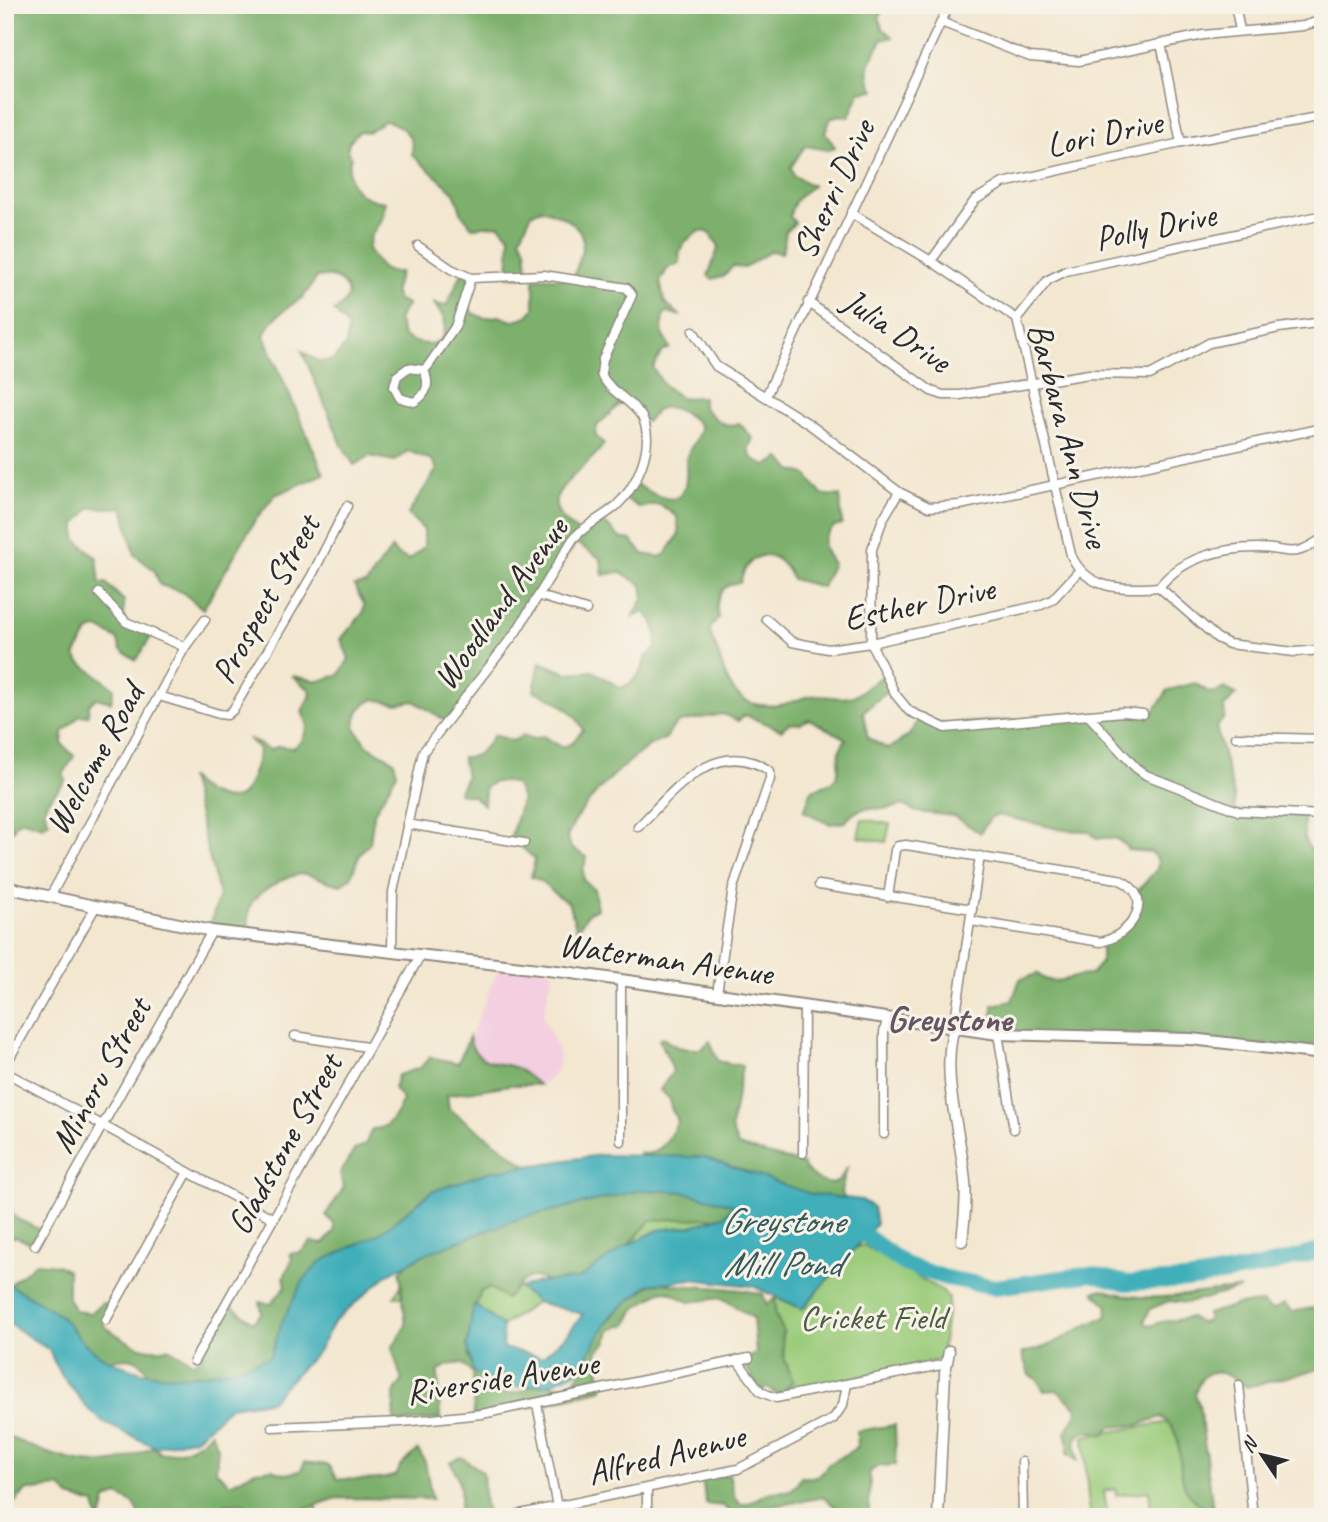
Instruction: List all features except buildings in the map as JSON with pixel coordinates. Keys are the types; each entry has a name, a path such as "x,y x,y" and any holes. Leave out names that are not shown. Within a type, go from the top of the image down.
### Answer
{"main road":[{"name":"Waterman Avenue","path":"5,887 212,931 621,980 998,1034 1191,1039 1323,1054"}],"street":[{"name":"Sherri Drive","path":"766,396 949,5"},
{"path":"1235,5 1240,30"},
{"path":"941,22 1012,52 1052,60 1079,61 1161,43 1240,30 1303,26 1323,20"},
{"path":"1161,43 1181,143"},
{"name":"Lori Drive","path":"931,261 975,200 993,187 1181,143 1323,117"},
{"name":"Barbara Ann Drive","path":"851,213 931,261 1017,320 1070,555 1078,572 1107,586 1124,589 1159,587"},
{"name":"Polly Drive","path":"1017,320 1048,280 1066,271 1323,215"},
{"path":"418,246 452,269 471,278 455,327 424,370 428,386 424,395 414,402 400,398 394,387 397,376 408,368 424,370"},
{"name":"Woodland Avenue","path":"392,952 393,892 423,752 495,661 582,529 624,498 645,453 648,434 642,416 601,374 603,359 632,295 627,288 561,276 471,278"},
{"name":"Julia Drive","path":"808,302 859,336 931,391 960,395 1111,372 1150,375 1209,343 1323,322"},
{"path":"693,331 716,366 809,424 899,492 915,502 940,507 1323,428"},
{"path":"899,492 883,519 872,549 871,643 894,694 909,712 932,725 945,728 1088,715 1143,714"},
{"name":"Prospect Street","path":"159,696 227,715 312,575 347,506"},
{"path":"1323,538 1303,551 1294,553 1252,548 1202,556 1177,567 1159,587 1217,638 1229,644 1294,652 1323,650"},
{"name":"Esther Drive","path":"766,619 782,635 805,647 828,649 871,643 1041,605 1052,600 1078,572"},
{"path":"99,593 126,622 185,647"},
{"path":"540,596 586,610"},
{"name":"Welcome Road","path":"50,897 185,647 205,620"},
{"path":"1088,715 1136,768 1146,775 1238,811 1323,815"},
{"path":"1236,737 1323,738"},
{"path":"638,827 690,776 704,766 717,761 747,760 770,774 733,888 717,993"},
{"path":"407,824 524,844"},
{"path":"888,897 898,846 979,856 1118,879 1130,884 1136,893 1139,910 1116,936 1101,942 971,921"},
{"path":"962,1241 967,1207 965,1181 948,1064 979,856"},
{"path":"819,885 972,909"},
{"path":"5,1066 96,906"},
{"name":"Minoru Street","path":"35,1245 212,931"},
{"name":"Gladstone Street","path":"194,1361 421,954"},
{"path":"621,980 621,1141"},
{"path":"803,1153 804,1006"},
{"path":"884,1134 884,1032 887,1019"},
{"path":"998,1034 1014,1129"},
{"path":"295,1036 367,1047"},
{"path":"5,1072 274,1219"},
{"path":"106,1320 188,1172"},
{"path":"938,1517 946,1363 949,1351"},
{"name":"Riverside Avenue","path":"272,1427 402,1422 482,1414 749,1358"},
{"path":"737,1360 769,1397 946,1363"},
{"name":"Alfred Avenue","path":"506,1517 647,1490 738,1469 784,1448 833,1419 843,1405 847,1384"},
{"path":"1239,1385 1253,1517"},
{"path":"537,1404 557,1507"},
{"path":"1022,1462 1023,1517"},
{"path":"647,1490 647,1517"}],"shaded area":[{"path":"501,962 553,971 543,1016 559,1054 557,1069 547,1083 536,1083 513,1066 483,1059 471,1049 469,1040"}],"green space":[{"path":"5,5 885,5 879,18 882,28 893,37 882,40 868,70 875,90 860,92 849,117 839,115 831,118 825,132 835,147 829,150 805,146 791,167 794,176 813,186 801,195 793,206 790,216 795,223 786,231 782,253 771,251 744,268 733,266 723,277 712,279 708,276 719,246 708,232 699,231 685,242 679,254 680,263 668,268 660,281 665,303 681,316 667,312 663,316 662,334 670,348 662,352 653,368 663,384 681,398 703,397 703,407 724,424 739,423 753,438 748,450 752,458 766,466 780,458 792,470 806,474 822,495 840,496 842,525 835,526 824,540 824,548 833,563 822,587 792,579 780,561 764,556 750,563 740,583 723,589 717,606 719,618 710,628 710,632 726,676 730,685 743,699 764,706 811,696 849,697 884,675 890,689 863,712 868,738 888,749 908,736 920,718 937,724 1152,714 1168,690 1195,683 1209,692 1224,688 1236,694 1224,707 1225,717 1216,727 1234,795 1235,811 1304,816 1307,846 1323,856 1323,1053 1245,1043 994,1034 993,1005 1012,1001 1020,979 1038,974 1055,981 1090,975 1101,963 1101,942 1115,936 1135,915 1136,893 1157,869 1158,860 1151,852 1128,850 1118,840 1097,839 1089,831 1063,830 998,815 991,817 980,833 954,816 917,812 902,805 859,810 845,822 830,824 804,811 812,790 825,785 837,775 839,755 846,739 809,719 800,724 789,723 781,730 745,715 738,721 723,714 680,722 666,738 648,746 611,778 582,810 567,836 571,848 587,857 583,869 584,881 594,889 597,909 589,912 577,930 568,902 531,877 535,859 518,844 509,842 522,799 516,785 500,782 488,785 485,788 484,805 473,796 458,793 466,777 462,757 477,755 494,735 513,741 523,735 534,739 543,736 562,747 571,744 583,730 575,717 563,706 534,691 540,662 567,673 593,671 621,688 637,676 645,658 656,648 655,628 648,615 644,612 632,618 644,598 642,585 620,572 603,575 601,559 576,543 449,723 414,701 397,704 374,699 360,710 355,728 367,745 394,761 397,773 374,813 370,843 361,852 351,877 342,885 305,874 282,880 253,901 249,912 249,933 208,931 219,896 189,777 213,795 236,798 248,787 259,754 259,750 248,738 270,750 278,746 293,748 302,741 308,726 302,711 311,695 310,690 292,676 319,681 339,675 349,659 341,639 363,613 364,604 354,586 366,584 392,548 396,554 409,560 424,547 424,530 408,514 437,469 432,460 408,451 394,461 370,456 354,465 342,445 302,351 319,362 333,360 346,345 348,327 334,311 347,299 348,292 341,282 326,276 317,277 304,296 274,320 264,336 324,474 275,495 254,522 203,609 182,592 160,585 154,570 135,555 123,508 90,508 76,524 76,539 97,558 100,583 106,583 124,601 127,624 151,637 136,660 121,650 117,639 98,628 88,632 75,656 79,662 114,688 111,702 96,698 89,705 88,716 80,715 63,732 62,744 74,756 63,775 66,780 46,803 49,822 43,826 23,820 16,823 13,830 5,828","holes":["384,121 406,132 412,142 412,155 454,192 462,214 472,227 499,225 510,237 508,277 528,275 526,248 520,238 532,213 541,209 575,225 583,244 574,278 534,278 534,309 528,316 512,321 499,316 484,318 472,313 466,298 473,276 462,273 448,303 444,306 434,303 445,323 442,338 437,342 424,344 403,336 398,319 408,304 398,300 394,293 400,272 384,270 368,249 371,236 383,217 385,202 360,194 349,175 349,142 359,131 368,132","624,400 646,422 659,409 670,408 688,415 700,427 686,458 686,478 680,495 666,498 634,483 624,498 640,508 660,505 677,517 679,534 666,554 659,557 643,554 631,540 620,538 601,519 581,533 564,520 557,509 557,498 562,488 604,444 595,435 597,426"]},
{"path":"862,819 890,824 886,842 858,837"},
{"path":"469,1037 474,1051 484,1059 514,1067 539,1085 510,1085 447,1095 449,1109 540,1175 494,1181 291,1351 232,1378 152,1378 143,1365 133,1359 106,1361 8,1286 36,1263 57,1265 68,1271 68,1298 75,1311 91,1313 102,1303 111,1305 103,1325 110,1330 133,1344 150,1349 168,1348 195,1363 229,1304 253,1322 262,1313 260,1302 271,1304 286,1286 284,1277 292,1260 290,1253 300,1253 311,1242 323,1244 334,1232 334,1224 326,1215 344,1187 340,1173 355,1149 365,1145 372,1129 383,1127 398,1111 403,1100 394,1088 398,1075 420,1068 430,1057 458,1063"},
{"path":"662,1037 680,1048 690,1049 701,1049 710,1041 718,1061 742,1066 731,1128 738,1146 803,1164 812,1176 827,1183 837,1182 847,1168 841,1192 847,1202 649,1161 638,1153 658,1150 678,1121 671,1108 670,1099 660,1090 673,1071 659,1040"},
{"path":"638,1190 688,1191 737,1202 726,1216 722,1217 651,1220 601,1276 560,1288 542,1279 530,1277 506,1299 490,1288 481,1291 473,1314 477,1340 468,1355 484,1381 507,1393 526,1390 538,1381 566,1387 580,1374 598,1335 610,1319 631,1299 656,1282 750,1291 763,1294 767,1305 776,1298 775,1314 784,1332 784,1357 793,1381 784,1392 776,1394 767,1387 761,1393 745,1365 745,1361 756,1353 753,1318 722,1298 689,1302 668,1291 660,1292 635,1309 627,1324 610,1330 607,1342 597,1351 602,1389 539,1406 474,1416 472,1373 462,1363 447,1365 438,1372 440,1419 394,1423 394,1393 402,1381 392,1348 406,1325 400,1272 413,1258 503,1218 542,1213"},
{"path":"642,1190 724,1216 692,1226 658,1230 626,1246 606,1208 591,1202"},
{"path":"5,1203 17,1219 45,1232 37,1246 16,1237 5,1238"},
{"name":"Cricket Field","path":"863,1245 942,1291 949,1298 941,1357 935,1361 776,1394 768,1388 759,1369 755,1313 777,1297 803,1309 851,1249"},
{"path":"455,1273 519,1288 537,1302 502,1326 474,1304 433,1297 394,1297 406,1278"},
{"path":"1102,1289 1137,1297 1154,1297 1240,1289 1188,1303 1169,1301 1150,1309 1144,1322 1151,1326 1190,1317 1200,1323 1207,1321 1207,1314 1237,1305 1262,1303 1272,1310 1284,1304 1292,1312 1323,1306 1323,1368 1247,1387 1216,1372 1204,1376 1199,1383 1195,1394 1199,1404 1214,1517 1187,1492 1182,1478 1177,1440 1169,1424 1161,1417 1138,1425 1111,1427 1104,1435 1084,1432 1075,1441 1078,1461 1067,1454 1069,1445 1066,1432 1077,1408 1057,1390 1044,1391 1037,1379 1029,1375 1022,1353 1056,1342 1106,1317 1108,1306 1094,1292"},
{"path":"1176,1421 1193,1445 1204,1509 1152,1517 1149,1491 1116,1495 1115,1489 1104,1491 1107,1513 1103,1517 1089,1517 1084,1436"},
{"path":"895,1425 896,1465 878,1466 870,1472 869,1517 832,1517 835,1507 824,1497 747,1511 740,1517 733,1517 724,1506 706,1504 702,1479 729,1474 734,1496 740,1504 749,1503 768,1493 793,1489 801,1477 819,1474 827,1465 858,1447 857,1431"},
{"path":"211,1432 218,1447 216,1471 230,1484 255,1471 273,1469 294,1473 301,1470 305,1462 328,1465 337,1479 382,1479 397,1475 400,1466 418,1450 425,1462 432,1499 337,1498 299,1511 257,1512 242,1503 225,1504 220,1517 141,1517 134,1504 118,1495 106,1499 102,1517 98,1517 95,1504 69,1497 62,1488 27,1490 14,1503 5,1501 5,1435 58,1456 100,1463 124,1460 155,1447 160,1453 182,1451 194,1446"},
{"path":"461,1457 483,1472 485,1508 495,1517 458,1517 460,1488 450,1462"},
{"path":"317,1506 317,1517 228,1517 228,1511"}],"water":[{"name":"Greystone Mill Pond","path":"600,1155 704,1157 811,1194 862,1200 873,1207 876,1224 802,1309 753,1286 691,1279 648,1285 611,1316 578,1371 549,1384 502,1388 473,1372 467,1345 474,1304 502,1326 503,1348 542,1357 567,1335 583,1314 537,1302 519,1288 538,1282 578,1279 626,1246 658,1230 692,1226 724,1216 734,1205 682,1192 642,1190 521,1218 425,1254 388,1274 335,1321 318,1351 270,1401 230,1407 196,1438 155,1447 106,1424 89,1410 59,1372 49,1350 5,1321 5,1282 60,1316 90,1348 133,1370 178,1376 247,1364 270,1357 282,1322 303,1281 320,1262 379,1234 431,1192 488,1172"}],"waterway":[{"path":"850,1224 904,1264 946,1278 996,1287 1091,1274 1126,1283 1187,1280 1261,1267 1323,1250"}],"district":[{"name":"Greystone","path":"949,1018"}]}
